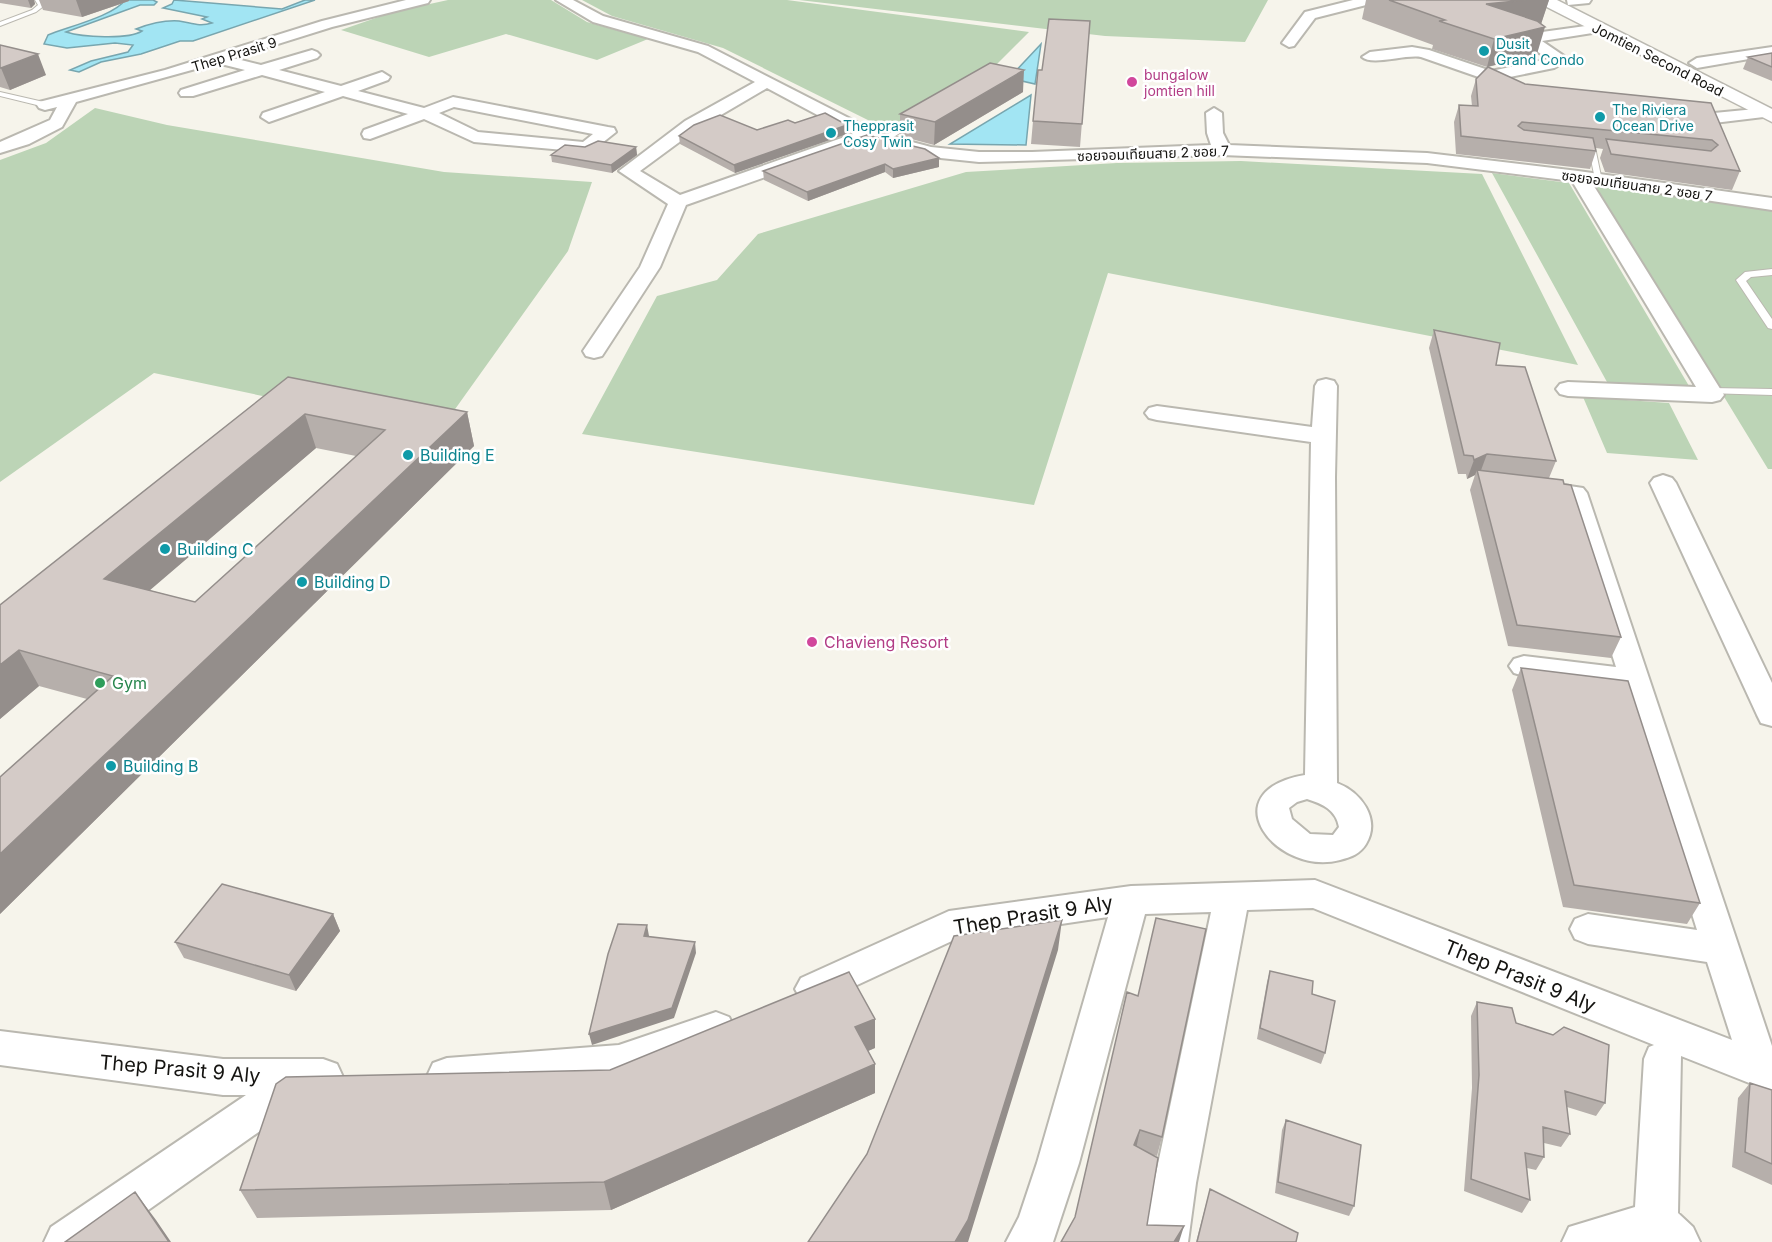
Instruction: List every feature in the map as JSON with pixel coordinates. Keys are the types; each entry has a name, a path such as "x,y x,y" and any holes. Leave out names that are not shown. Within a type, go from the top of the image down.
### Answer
{"main road":[{"name":"Jomtien Second Road","path":"1545,0 1770,110"},
{"name":"Jomtien Second Road","path":"1575,1 1697,63 1770,110"}],"street":[{"name":"Thep Prasit 9","path":"45,105 219,59 327,24 423,0"},
{"name":"ซอยจอมเทียนสาย 2 ซอย 7","path":"562,0 598,19 702,50 768,81 875,137 931,152 979,157 1222,150 1426,158 1578,176 1772,204"},
{"path":"1290,43 1310,15 1369,0"},
{"path":"1371,57 1412,51 1425,53 1483,74 1500,76 1549,65 1556,61 1556,56 1536,44 1534,39 1540,36 1600,28"},
{"path":"1697,63 1772,51"},
{"path":"187,93 312,55"},
{"path":"219,59 425,113 474,137 586,147 608,132 453,102 425,113 369,134"},
{"path":"269,117 382,77"},
{"path":"678,202 628,171 691,125 768,81"},
{"path":"0,148 23,140 56,123 71,98"},
{"path":"1714,118 1770,110"},
{"path":"1214,113 1215,133 1222,150"},
{"path":"594,351 650,267 678,202 875,137"},
{"path":"1568,389 1712,395 1578,176"},
{"path":"1321,789 1323,436 1326,386"},
{"path":"1157,413 1323,436"},
{"path":"1663,483 1772,715"},
{"path":"1515,487 1574,493 1721,949 1766,1071"},
{"path":"1524,666 1634,680"},
{"path":"1300,788 1321,789 1334,794 1353,811 1357,821 1357,831 1344,846 1331,850 1317,849 1291,839 1274,820 1272,810 1276,800 1283,793 1300,788"},
{"path":"1315,894 1317,849"},
{"name":"Thep Prasit 9 Aly","path":"788,1001 950,926 1131,900 1315,894 1766,1071"},
{"path":"1166,1242 1175,1184 1232,897"},
{"path":"1028,1242 1037,1228 1058,1163 1131,900"},
{"path":"1588,929 1721,949"},
{"path":"411,1076 447,1076 620,1062 744,1020"},
{"name":"Thep Prasit 9 Aly","path":"0,1048 223,1077 352,1077"},
{"path":"1584,1242 1667,1232 1664,1059"},
{"path":"66,1242 305,1078"}],"lane":[{"path":"0,24 34,11 42,5 38,0"},
{"path":"0,94 45,105"},
{"path":"875,137 921,117"},
{"path":"1582,150 1604,153"},
{"path":"1592,152 1599,179"},
{"path":"1772,272 1748,273 1741,280 1772,326"},
{"path":"1710,391 1772,392"}],"green space":[{"path":"448,0 551,0 587,22 648,39 597,60 506,34 429,57 341,30 393,12"},
{"path":"582,0 787,0 1029,32 985,76 886,129 723,48 612,16"},
{"path":"799,0 1268,0 1245,42 1105,36"},
{"path":"95,108 167,125 444,172 592,182 568,251 438,433 154,373 0,482 0,160 46,143"},
{"path":"1241,161 1482,174 1578,365 1108,273 1034,505 582,434 657,296 717,280 758,234 966,172 1117,163"},
{"path":"1492,173 1569,183 1689,386 1607,382"},
{"path":"1595,185 1772,210 1772,469 1768,469"},
{"path":"1583,397 1669,403 1698,460 1607,453"}],"water":[{"path":"125,0 157,2 154,5 140,5 66,32 116,37 135,34 142,31 136,29 163,22 179,21 199,25 212,23 202,19 207,17 163,8 172,4 174,0 282,9 305,0 315,0 193,41 180,41 141,54 101,62 79,72 70,70 91,61 128,52 133,45 115,43 67,48 44,44 48,35 101,16"},
{"path":"1041,44 1035,84 1009,78"},
{"path":"1031,95 1026,145 950,144"}],"building":[{"path":"1389,0 1526,0 1486,4 1537,21 1545,27 1494,39 1439,21 1445,20"},
{"path":"1049,19 1090,21 1082,124 1033,121 1038,70 1042,70"},
{"path":"0,45 38,54 0,68"},
{"path":"1772,53 1772,67 1748,57"},
{"path":"990,63 1024,70 935,122 900,114"},
{"path":"1488,67 1525,84 1711,103 1740,171 1611,154 1606,139 1711,151 1718,145 1712,140 1522,122 1518,126 1524,130 1593,138 1596,151 1461,136 1459,105 1478,106 1476,79"},
{"path":"825,113 847,125 734,165 679,136 694,125 720,115 757,130 788,120 795,123"},
{"path":"867,135 925,149 939,158 893,169 885,164 807,192 763,171"},
{"path":"598,141 636,147 611,165 551,155 565,145 585,147"},
{"path":"1434,330 1500,343 1496,365 1525,367 1556,461 1487,454 1474,460 1473,456 1464,455"},
{"path":"288,377 467,412 0,854 0,777 113,676 19,650 0,665 0,605","holes":["305,414 385,430 195,602 104,579"]},
{"path":"1477,470 1563,480 1564,484 1571,485 1621,637 1517,625"},
{"path":"1521,668 1628,681 1700,903 1574,885"},
{"path":"222,884 333,914 289,975 175,942"},
{"path":"1156,918 1206,929 1162,1137 1140,1130 1134,1145 1158,1158 1147,1225 1184,1226 1174,1242 1061,1242 1075,1217 1127,992 1138,996"},
{"path":"1062,920 968,1220 955,1242 808,1242 867,1154 954,936"},
{"path":"618,924 647,925 644,936 695,942 672,1008 589,1034 608,954"},
{"path":"1270,971 1313,981 1312,994 1335,1001 1325,1053 1260,1028"},
{"path":"849,972 875,1019 855,1027 875,1064 604,1182 240,1190 276,1084 286,1077 610,1070"},
{"path":"1477,1002 1512,1008 1516,1023 1553,1035 1564,1027 1609,1045 1605,1103 1565,1091 1570,1134 1543,1127 1544,1157 1525,1153 1530,1200 1471,1179 1479,1075"},
{"path":"1750,1083 1772,1090 1772,1164 1745,1152"},
{"path":"1286,1120 1361,1145 1354,1206 1278,1182"},
{"path":"1210,1189 1298,1233 1296,1242 1197,1242"},
{"path":"135,1192 169,1242 65,1242"}],"place":[{"name":"Dusit Grand Condo","path":"1484,51"},
{"name":"bungalow jomtien hill","path":"1132,82"},
{"name":"The Riviera Ocean Drive","path":"1600,117"},
{"name":"Thepprasit Cosy Twin","path":"831,133"},
{"name":"Building E","path":"408,455"},
{"name":"Building C","path":"165,549"},
{"name":"Building D","path":"302,582"},
{"name":"Chavieng Resort","path":"812,642"},
{"name":"Gym","path":"100,683"},
{"name":"Building B","path":"111,766"}]}
